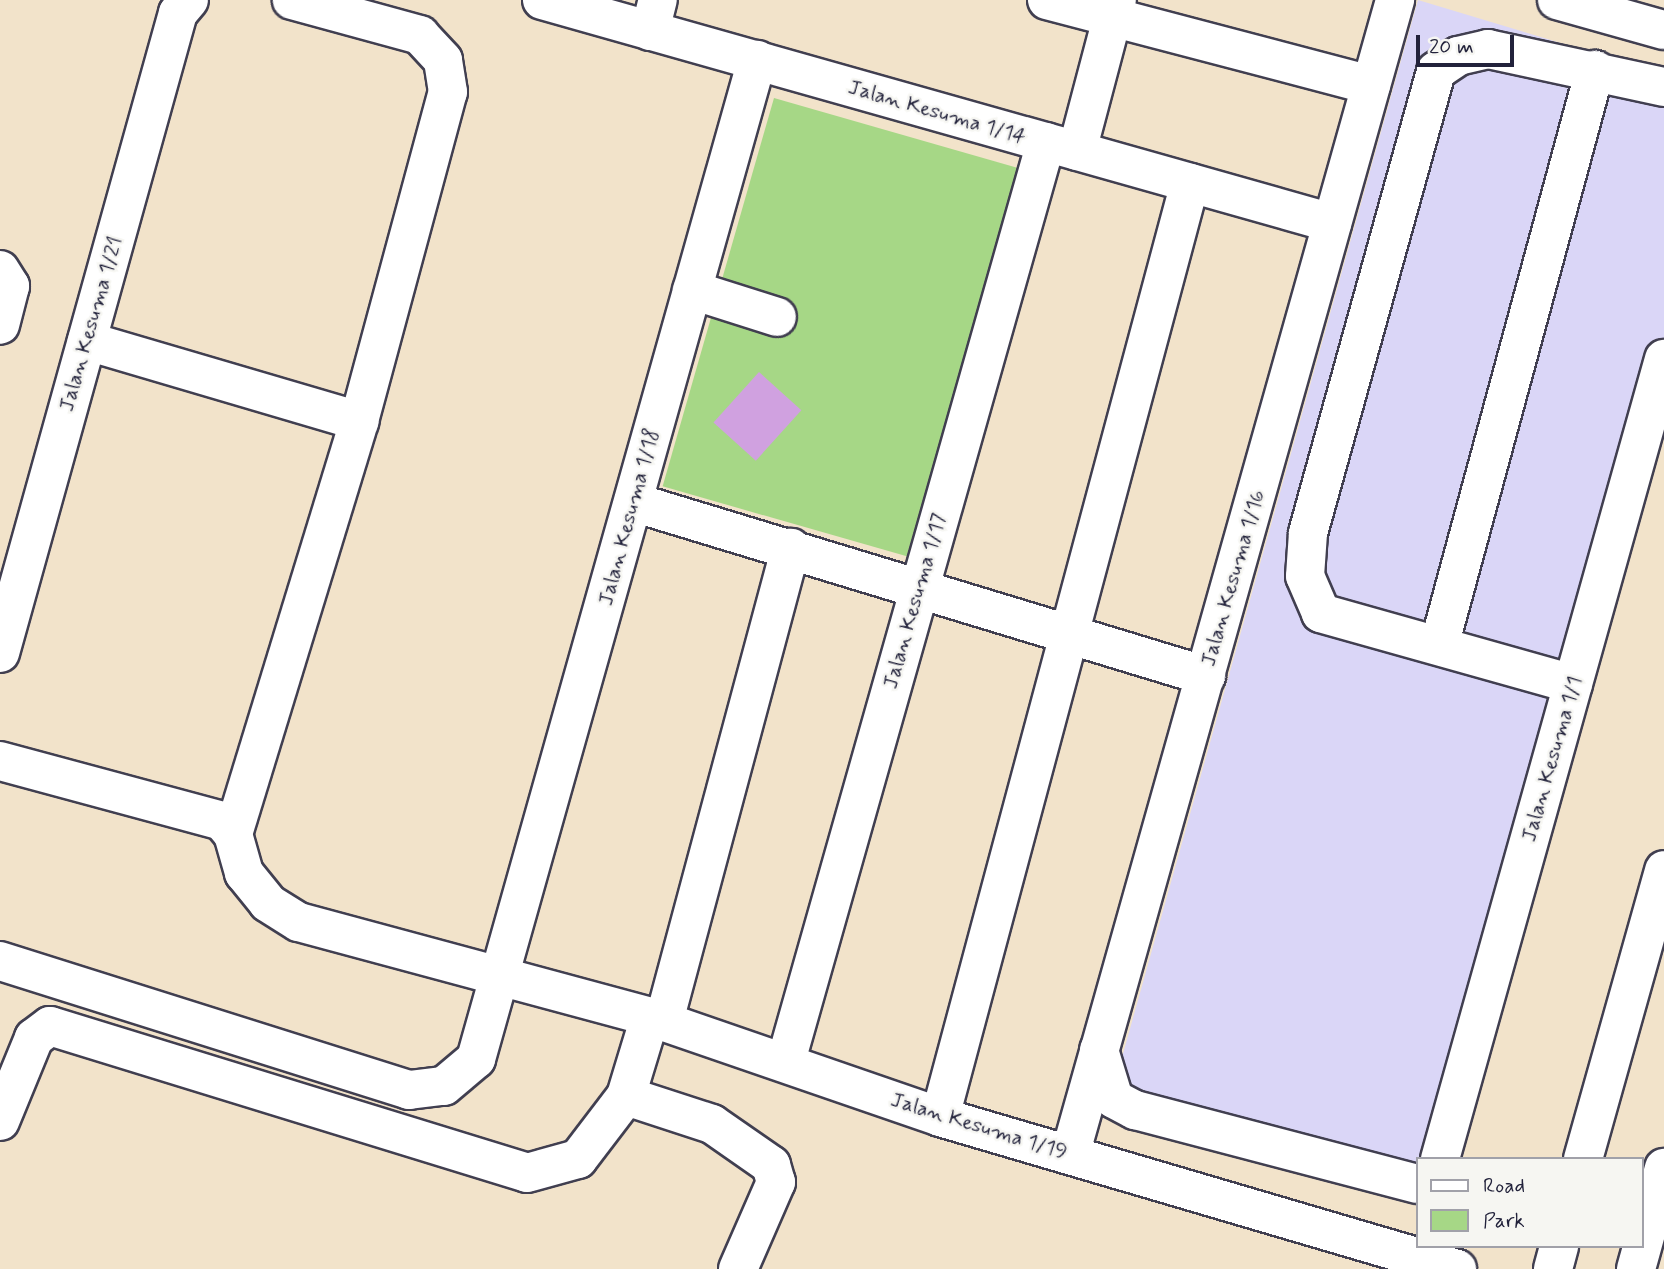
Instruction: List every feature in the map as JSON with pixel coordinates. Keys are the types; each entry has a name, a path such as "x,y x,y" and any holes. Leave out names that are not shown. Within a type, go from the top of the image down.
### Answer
{"street":[{"name":"Jalan Kesuma 1/21","path":"0,653 178,13 190,0"},
{"path":"0,761 200,812 233,834 359,421 449,92 443,60 420,35 292,0"},
{"name":"Jalan Kesuma 1/14","path":"542,0 654,15 757,60 1332,223"},
{"path":"1047,0 1115,9 1371,85"},
{"name":"Jalan Kesuma 1/16","path":"1070,1155 1395,0"},
{"path":"1557,0 1664,30"},
{"name":"Jalan Kesuma 1/17","path":"786,1061 919,585 1061,147 1115,9"},
{"path":"1573,684 1321,613 1306,576 1308,533 1436,71 1458,56 1488,49 1664,87"},
{"name":"Jalan Kesuma 1/18","path":"0,961 409,1090 444,1086 476,1059 503,975 757,60"},
{"path":"1438,646 1595,70"},
{"path":"940,1117 1190,183"},
{"path":"0,270 10,286 0,325"},
{"path":"692,290 777,317"},
{"path":"87,341 359,421"},
{"name":"Jalan Kesuma 1/1","path":"1441,1157 1664,359"},
{"path":"633,502 919,585 1069,639 1206,677"},
{"path":"0,1121 34,1038 50,1026 527,1173 578,1159 626,1096 657,1019 791,548"},
{"name":"Jalan Kesuma 1/19","path":"233,834 244,873 268,903 299,922 503,975 657,1019 786,1061 940,1117 1070,1155 1415,1245"},
{"path":"1584,1157 1664,870"},
{"path":"1100,1050 1114,1099 1135,1110 1416,1184"},
{"path":"626,1096 712,1124 760,1151 771,1164 776,1182 738,1269"},
{"path":"1643,1244 1664,1168"},
{"name":"Jalan Kesuma 1/19","path":"1420,1248 1457,1269"},
{"path":"1553,1269 1558,1248"},
{"path":"1636,1269 1642,1248"}],"shaded area":[{"path":"1418,0 1664,74 1664,410 1456,1157 1416,1157 1416,1181 1112,1093"}],"green space":[{"path":"774,98 1018,168 907,556 663,486"}],"building":[{"path":"759,372 801,410 756,461 713,423"}]}
